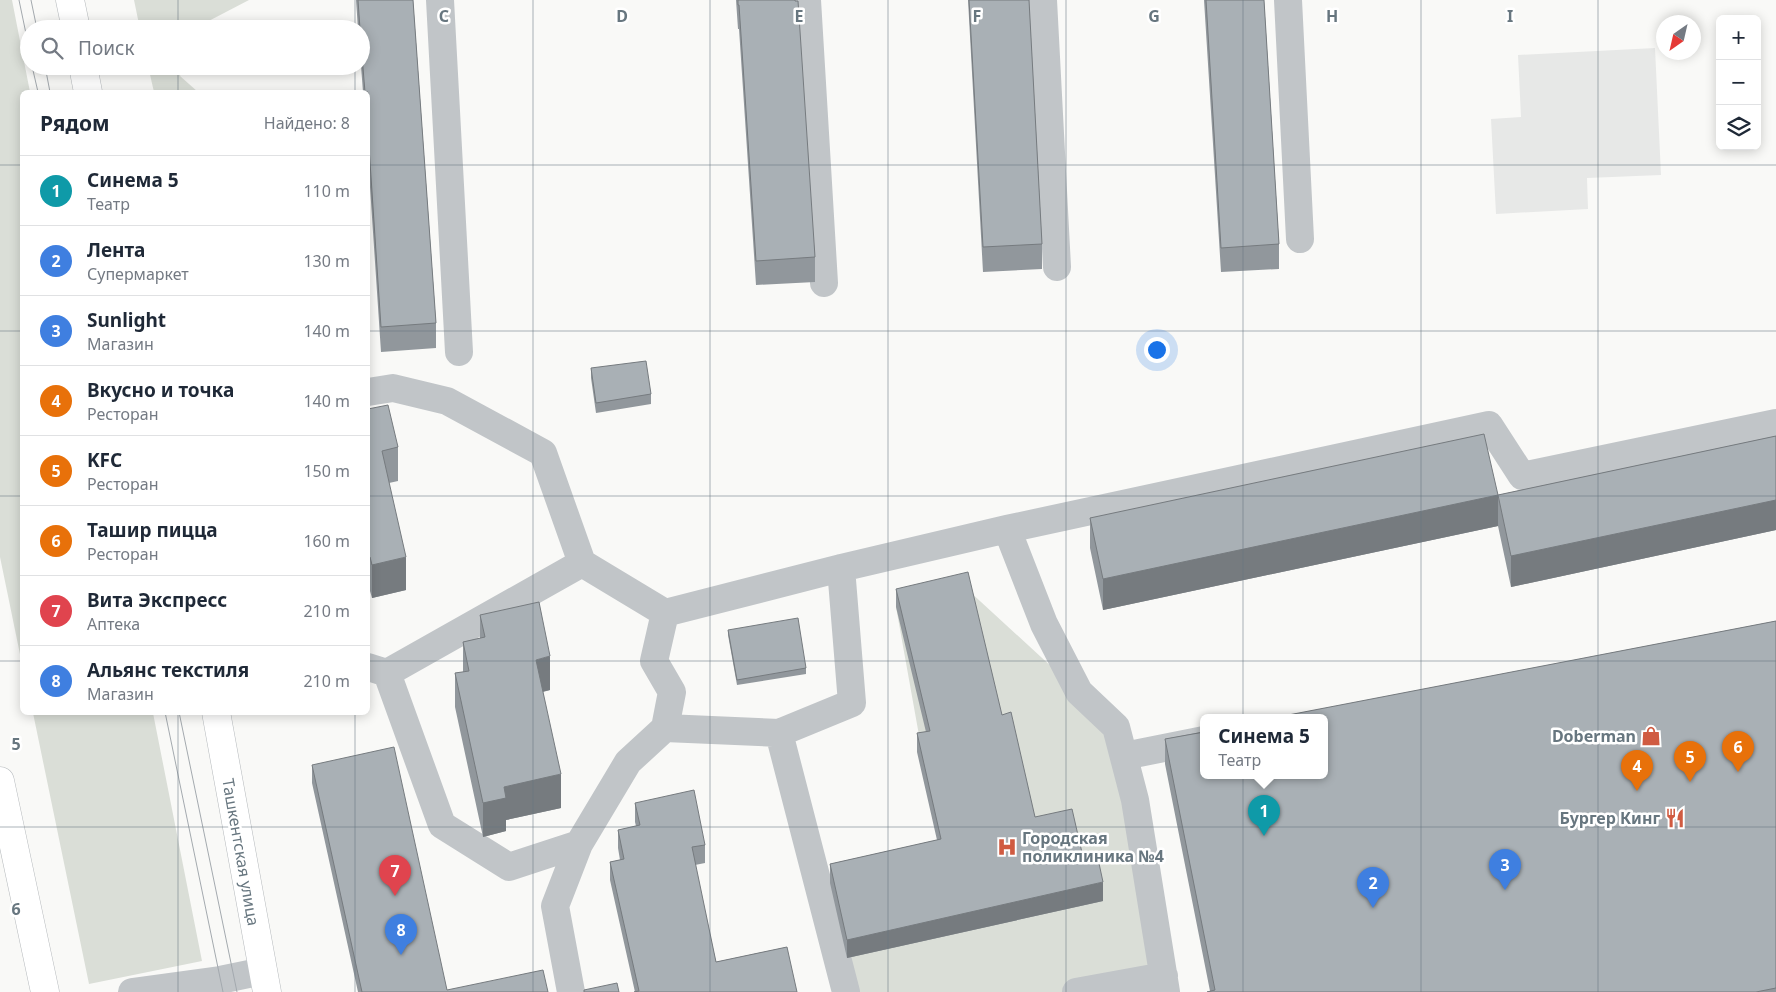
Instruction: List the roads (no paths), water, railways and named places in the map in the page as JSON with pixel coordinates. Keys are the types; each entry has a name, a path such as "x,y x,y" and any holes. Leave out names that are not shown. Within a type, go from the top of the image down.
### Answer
{"main road":[{"path":"70,0 74,20"},
{"path":"85,75 88,90"},
{"name":"Ташкентская улица","path":"217,715 265,982"},
{"path":"0,781 44,992"}],"street":[{"path":"440,0 459,352"},
{"path":"807,0 824,284"},
{"path":"1043,0 1057,266"},
{"path":"1288,0 1300,239"},
{"path":"370,392 393,388 447,401 543,453 582,563 665,613 841,568 1007,529 1489,425 1522,476 1776,423"},
{"path":"1007,529 1044,624 1079,692 1116,727 1135,800 1165,984 1076,992"},
{"path":"579,844 510,867 442,825 377,670 582,563"},
{"path":"664,728 779,733 852,703 841,568"},
{"path":"571,992 555,906 579,844 628,762 664,728 672,692 654,661 665,613"},
{"path":"779,733 846,992"},
{"path":"1124,756 1200,741"},
{"path":"132,992 220,980 265,982"}],"tram line":[{"path":"19,0 23,20"},
{"path":"31,0 35,20"},
{"path":"34,75 38,90"},
{"path":"47,75 50,90"},
{"path":"166,715 223,992"},
{"path":"180,715 237,992"}],"place":[{"name":"Doberman","path":"1651,736"},
{"name":"Ташир пицца","path":"1738,772"},
{"name":"KFC","path":"1690,782"},
{"name":"Вкусно и точка","path":"1637,791"},
{"name":"Бургер Кинг","path":"1675,818"},
{"name":"Синема 5","path":"1264,836"},
{"name":"Городская поликлиника №4","path":"1007,847"},
{"name":"Sunlight","path":"1505,890"},
{"name":"Вита Экспресс","path":"395,896"},
{"name":"Лента","path":"1373,908"},
{"name":"Альянс текстиля","path":"401,955"}]}
